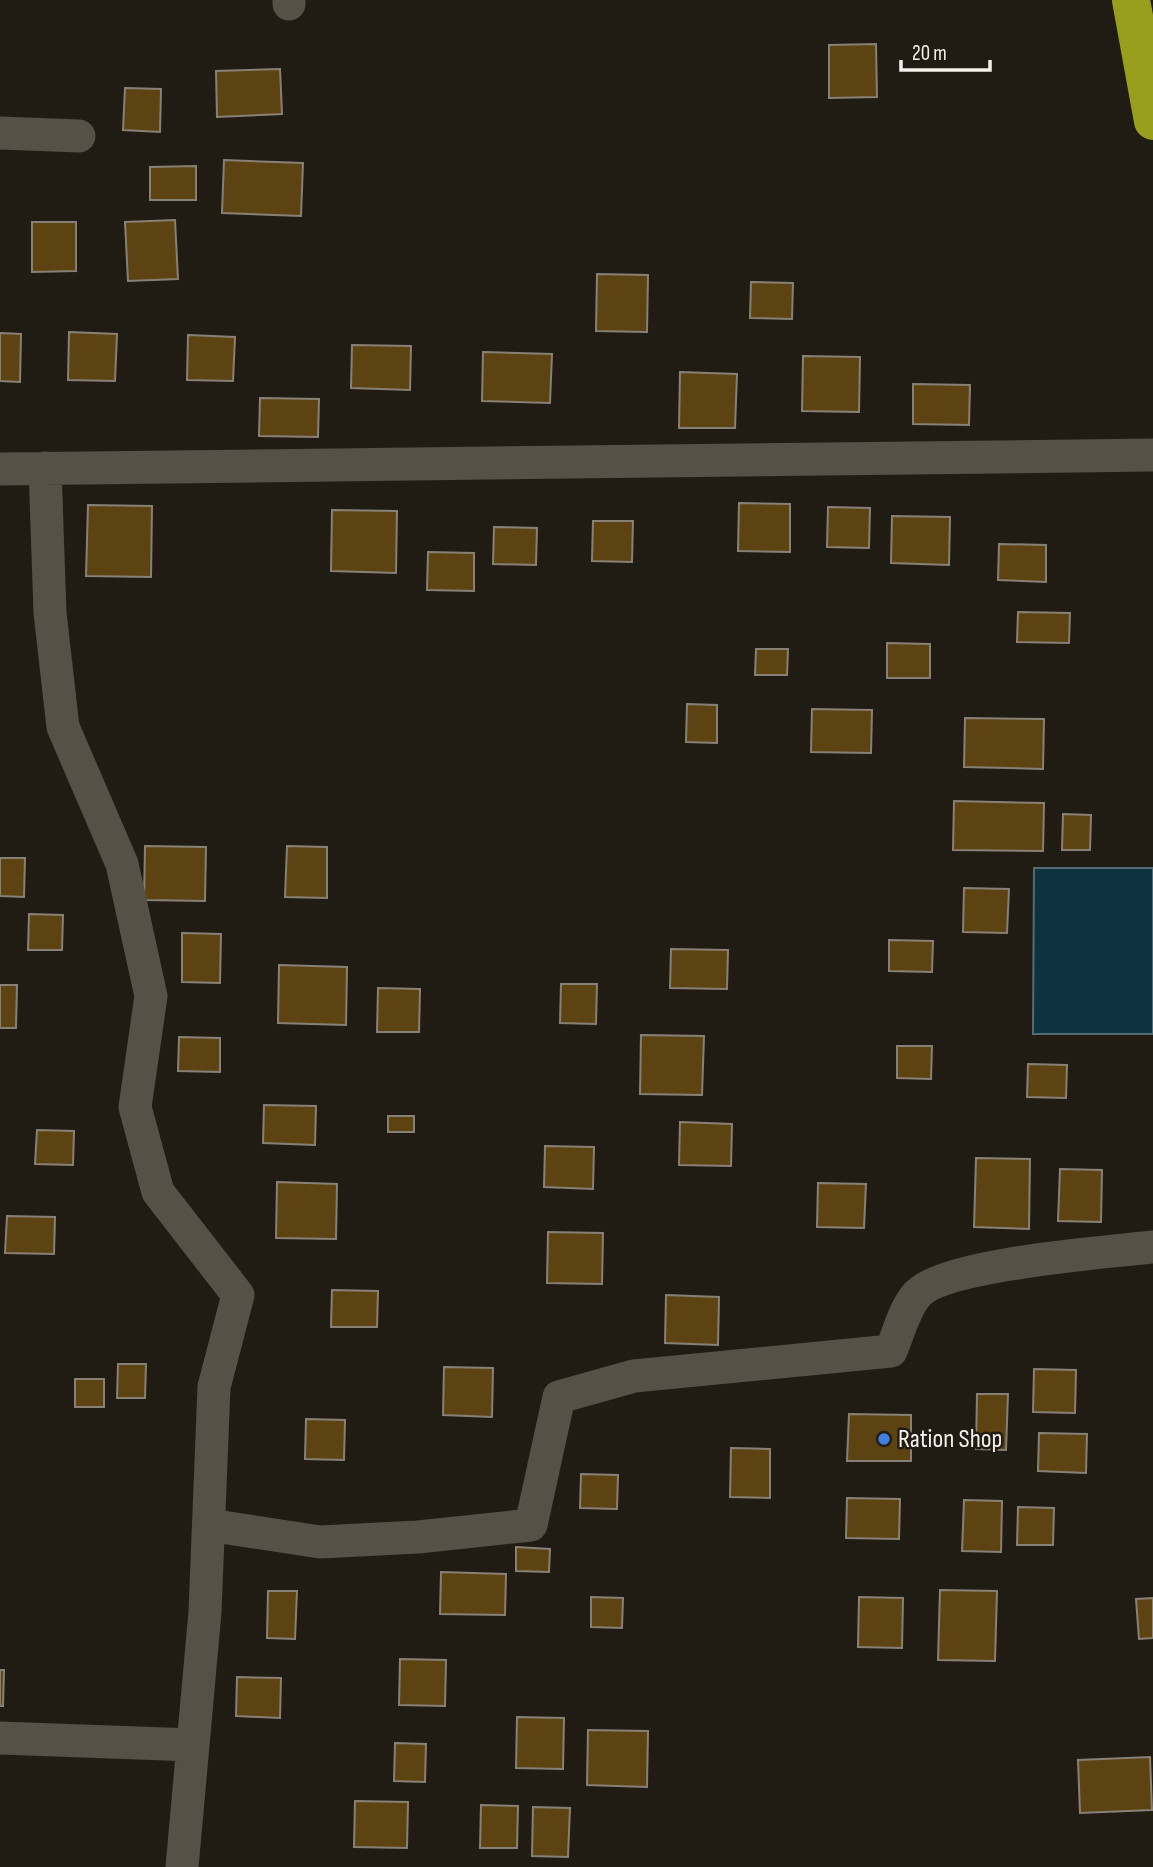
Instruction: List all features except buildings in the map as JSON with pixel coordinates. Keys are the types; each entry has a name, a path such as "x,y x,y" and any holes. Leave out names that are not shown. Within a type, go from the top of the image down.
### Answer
{"highway":[{"path":"1130,0 1152,110"}],"street":[{"path":"0,133 79,136"},
{"path":"0,469 1153,455"},
{"path":"45,468 50,613 63,727 122,864 150,996 135,1107 158,1192 238,1295 214,1387 205,1612 182,1867"},
{"path":"209,1525 320,1542 418,1537 531,1525 559,1397 634,1376 891,1351 915,1295 951,1275 1060,1257 1153,1247"},
{"path":"0,1738 193,1745"}],"water":[{"path":"1034,868 1153,868 1153,1034 1033,1034"}],"place":[{"name":"Ration Shop","path":"884,1439"}]}
